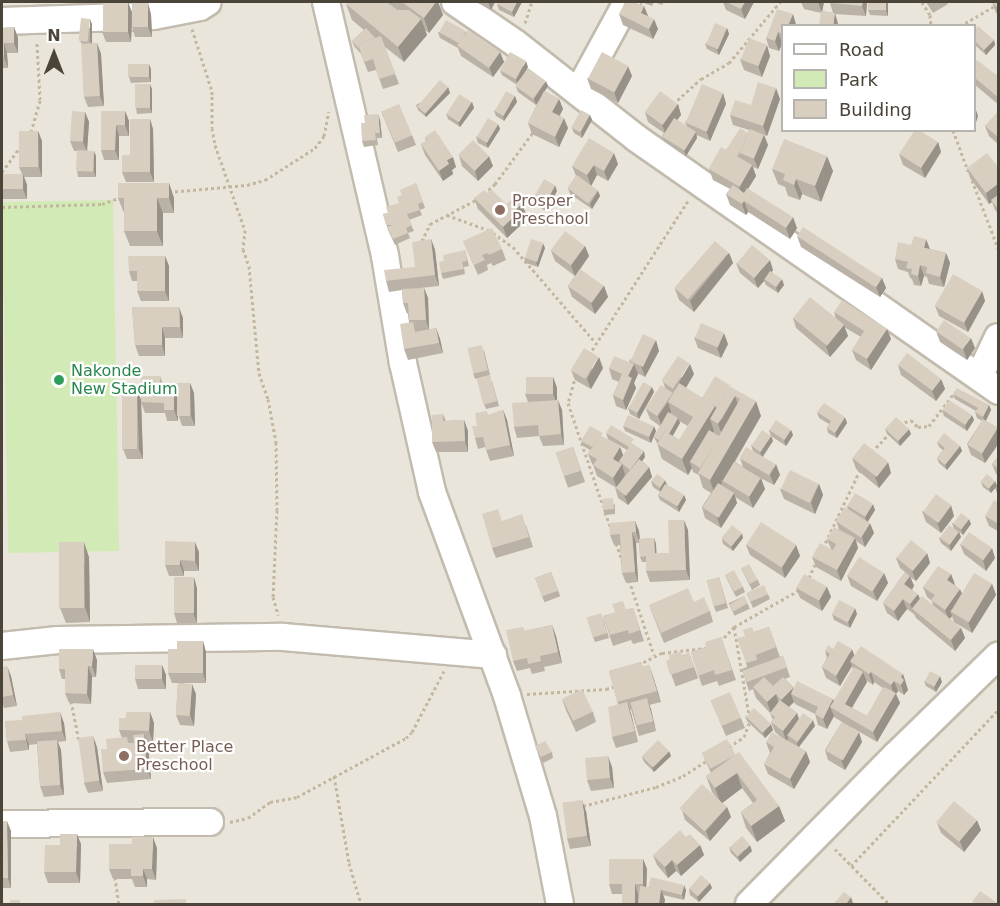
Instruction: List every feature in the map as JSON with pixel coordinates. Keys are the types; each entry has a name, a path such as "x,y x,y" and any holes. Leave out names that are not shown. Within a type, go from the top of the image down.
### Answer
{"street":[{"path":"326,2 385,256 403,363 432,492 507,696 543,816 560,904"},
{"path":"454,2 578,92 636,138 983,380 999,337"},
{"path":"578,92 627,2"},
{"path":"2,21 154,16 197,6"},
{"path":"2,646 58,640 283,637 493,655"},
{"path":"749,904 999,656"},
{"path":"2,824 210,822"}],"path":[{"path":"670,107 701,79 729,63 780,2"},
{"path":"922,2 930,15 931,24"},
{"path":"964,24 999,4"},
{"path":"197,6 212,91 213,135 246,230 243,249 249,266 259,373 268,399 276,442 277,510 273,597 283,637"},
{"path":"31,134 38,117 40,100 36,20"},
{"path":"165,192 257,184 266,180 315,148 324,136 330,108 345,86"},
{"path":"418,245 430,224 477,199 495,184 535,130"},
{"path":"954,132 999,248"},
{"path":"2,172 25,141"},
{"path":"586,359 700,183"},
{"path":"2,207 102,204 126,196"},
{"path":"447,215 488,231 513,247 596,343"},
{"path":"581,366 570,389 568,403 624,566"},
{"path":"868,457 900,422 911,420 918,427 929,426 983,380"},
{"path":"633,669 654,655 713,646 721,642 734,627 795,594 803,586 862,467"},
{"path":"627,577 654,655"},
{"path":"727,748 744,737 750,721 734,627"},
{"path":"210,822 243,820 266,803 297,797 399,742 412,732 454,651"},
{"path":"507,696 606,689 619,684"},
{"path":"70,697 79,743"},
{"path":"851,866 999,710"},
{"path":"577,807 656,787 683,776 709,759"},
{"path":"334,776 349,863 361,904"},
{"path":"820,832 889,904"},
{"path":"114,870 119,904"}],"shaded area":[{"path":"2,2 998,2 998,904 2,904"}],"green space":[{"name":"Nakonde New Stadium","path":"113,200 119,551 8,553 2,202"}],"building":[{"path":"103,2 128,2 128,32 103,32"},
{"path":"349,2 384,2 396,10 409,10 421,19 398,47 346,4"},
{"path":"402,2 436,2 424,18"},
{"path":"517,2 512,12 497,4"},
{"path":"625,2 635,2 644,6 641,13 654,19 649,29 619,14"},
{"path":"726,2 745,2 741,9"},
{"path":"830,2 863,2 862,6"},
{"path":"868,2 886,2 886,10 868,10"},
{"path":"992,2 999,2 999,9"},
{"path":"132,3 148,3 148,27 132,27"},
{"path":"777,9 793,14 789,24 781,24 781,33 778,32 775,41 766,38"},
{"path":"821,11 835,13 833,24 819,24"},
{"path":"81,18 90,19 88,42 79,41"},
{"path":"446,20 466,31 459,43 439,32"},
{"path":"715,23 727,28 718,49 706,44"},
{"path":"978,26 994,40 984,50 976,42"},
{"path":"14,27 14,43 4,43 4,57 2,57 2,28"},
{"path":"366,28 375,38 358,44 359,49 352,41"},
{"path":"468,30 500,52 489,68 457,46"},
{"path":"381,36 395,74 379,79 373,59 364,62 358,44"},
{"path":"749,38 767,45 758,66 741,59"},
{"path":"97,43 100,96 84,97 81,44"},
{"path":"510,52 526,61 516,79 500,70"},
{"path":"602,52 628,66 614,93 588,78"},
{"path":"977,60 999,77 999,98 976,79"},
{"path":"128,64 149,64 149,77 128,77"},
{"path":"528,68 546,81 533,99 515,86"},
{"path":"440,80 448,87 425,114 417,106"},
{"path":"758,82 776,88 763,126 730,115 735,100 751,105"},
{"path":"135,84 150,84 150,108 135,108"},
{"path":"702,84 723,93 707,132 686,123"},
{"path":"506,91 515,96 504,116 495,111"},
{"path":"544,91 559,99 552,112 564,118 555,137 528,123"},
{"path":"660,91 678,104 663,125 645,112"},
{"path":"459,94 472,102 459,122 446,114"},
{"path":"399,104 412,135 395,143 382,111"},
{"path":"581,110 590,115 580,132 571,127"},
{"path":"72,111 85,112 83,142 70,141"},
{"path":"101,111 125,111 125,125 116,125 115,150 101,150"},
{"path":"999,111 999,138 985,126"},
{"path":"378,114 380,133 375,133 376,140 362,141 361,123 365,123 364,115"},
{"path":"488,118 498,124 487,143 477,137"},
{"path":"674,118 696,132 684,150 662,137"},
{"path":"130,119 150,119 150,172 122,172 122,155 130,155"},
{"path":"740,128 748,133 737,157 726,150"},
{"path":"750,129 764,135 754,159 740,153"},
{"path":"435,130 453,157 447,160 449,164 439,171 421,144 427,140 425,137"},
{"path":"19,131 38,131 38,167 19,167"},
{"path":"914,132 922,132 938,142 921,168 899,154"},
{"path":"589,138 614,153 604,171 594,165 587,175 572,166"},
{"path":"784,139 827,156 815,186 796,179 794,185 783,180 785,174 772,169"},
{"path":"473,140 489,156 474,171 458,155"},
{"path":"721,147 752,165 740,187 708,169"},
{"path":"77,150 94,151 93,172 76,171"},
{"path":"987,153 999,168 999,183 986,193 967,168"},
{"path":"2,174 23,174 23,189 2,189"},
{"path":"577,175 598,191 588,203 567,188"},
{"path":"544,179 555,185 544,206 532,200"},
{"path":"118,183 169,183 169,198 157,198 157,231 124,231 124,198 118,198"},
{"path":"416,183 423,202 418,204 420,210 407,214 412,225 406,228 408,233 393,239 387,227 393,225 386,225 383,214 388,213 386,207 399,203 397,197 402,195 400,190"},
{"path":"733,185 744,193 747,188 793,217 786,228 744,201 742,204 726,194"},
{"path":"491,189 506,204 515,197 522,204 516,209 519,212 503,227 474,198 484,190 487,193"},
{"path":"999,194 999,210 991,200"},
{"path":"803,227 882,278 876,287 797,236"},
{"path":"492,228 502,249 489,255 488,253 482,255 485,260 474,265 463,241"},
{"path":"565,231 585,246 571,265 551,250"},
{"path":"914,236 926,239 924,248 946,253 940,277 926,273 927,267 920,265 918,276 911,274 912,269 906,268 908,262 895,259 898,242 911,245"},
{"path":"431,239 435,275 386,281 384,270 415,267 412,242"},
{"path":"531,239 543,243 537,262 525,258"},
{"path":"715,241 729,253 688,300 674,288"},
{"path":"752,245 770,260 754,278 737,263"},
{"path":"465,250 467,261 462,262 464,269 441,273 439,262 444,261 443,255"},
{"path":"128,256 165,256 165,291 137,291 137,271 129,271"},
{"path":"580,269 604,286 592,303 568,286"},
{"path":"770,271 782,279 776,287 764,279"},
{"path":"953,274 982,291 964,323 934,306"},
{"path":"424,288 426,320 409,320 408,303 403,303 402,289"},
{"path":"810,297 844,325 827,346 793,318"},
{"path":"842,300 887,329 867,359 852,350 864,331 834,312"},
{"path":"132,307 179,307 180,327 162,327 162,345 135,345"},
{"path":"944,320 971,338 963,350 936,332"},
{"path":"413,322 415,332 436,328 439,343 404,349 400,324"},
{"path":"701,323 724,333 718,347 695,338"},
{"path":"643,334 656,340 643,367 630,361"},
{"path":"482,345 488,370 473,374 467,348"},
{"path":"584,348 599,357 585,379 571,370"},
{"path":"907,353 941,379 932,391 898,365"},
{"path":"614,356 634,364 628,376 632,378 623,400 613,395 622,374 609,368"},
{"path":"678,356 690,364 673,389 661,381"},
{"path":"490,375 497,401 483,405 476,379"},
{"path":"141,376 160,376 160,384 174,384 174,410 164,410 164,403 141,402"},
{"path":"715,376 731,386 717,407 702,398"},
{"path":"526,377 553,377 553,394 526,394"},
{"path":"643,382 652,387 637,413 628,408"},
{"path":"177,383 190,383 190,416 177,416"},
{"path":"679,383 715,406 682,459 657,444 665,431 679,440 693,417 668,402"},
{"path":"661,385 673,393 657,416 645,408"},
{"path":"729,386 756,401 710,480 698,473 740,399 735,396 718,424 710,419"},
{"path":"957,388 989,405 983,417 975,412 978,408 953,394"},
{"path":"122,390 137,390 137,449 122,449"},
{"path":"558,400 561,434 539,436 538,425 514,427 512,403"},
{"path":"949,400 972,415 965,425 942,410"},
{"path":"824,403 845,417 835,433 827,428 831,421 817,412"},
{"path":"503,410 510,445 486,450 483,437 475,438 472,426 477,426 475,413 487,411 488,415"},
{"path":"668,412 678,418 669,434 665,431 659,440 654,437"},
{"path":"443,414 443,421 464,420 465,441 432,442 432,415"},
{"path":"628,415 654,426 649,437 623,426"},
{"path":"896,417 909,429 898,441 885,429"},
{"path":"983,419 998,428 982,453 968,445"},
{"path":"776,420 791,430 784,440 769,430"},
{"path":"611,425 634,439 631,443 644,451 630,470 619,461 629,447 606,433"},
{"path":"590,426 603,433 592,447 581,441"},
{"path":"709,430 719,436 700,468 690,462"},
{"path":"762,430 771,436 760,452 751,446"},
{"path":"944,433 960,446 945,465 937,458 945,448 937,442"},
{"path":"600,435 620,447 613,459 622,464 613,478 593,465 597,459 588,454"},
{"path":"864,443 888,462 877,477 852,458"},
{"path":"573,447 581,471 564,476 556,453"},
{"path":"746,447 775,464 769,475 740,458"},
{"path":"999,456 999,469 992,464"},
{"path":"639,459 649,467 626,496 616,488"},
{"path":"734,462 761,478 749,497 723,481"},
{"path":"790,470 819,484 810,503 781,489"},
{"path":"657,474 665,480 660,488 651,481"},
{"path":"987,474 995,481 989,489 980,482"},
{"path":"718,483 734,493 719,518 703,508"},
{"path":"665,484 684,495 678,506 658,495"},
{"path":"855,493 873,504 865,517 847,506"},
{"path":"936,494 951,505 938,523 923,512"},
{"path":"613,498 614,509 603,510 602,499"},
{"path":"994,500 999,503 999,524 985,516"},
{"path":"845,507 870,523 861,538 836,521"},
{"path":"498,509 502,521 522,514 529,537 492,548 482,514"},
{"path":"961,513 969,519 961,529 953,523"},
{"path":"668,520 684,520 686,570 646,571 646,553 669,553"},
{"path":"635,521 636,532 632,532 635,572 622,573 620,534 610,535 609,523"},
{"path":"761,522 796,545 782,568 746,545"},
{"path":"732,525 742,533 731,546 721,538"},
{"path":"949,525 959,532 950,545 940,538"},
{"path":"834,527 855,538 837,570 812,557 820,543 833,550 836,544 827,539"},
{"path":"969,532 992,548 983,560 960,544"},
{"path":"654,538 655,553 646,553 646,556 640,557 639,539"},
{"path":"911,540 927,553 913,571 897,558"},
{"path":"165,541 195,542 195,561 180,560 180,565 165,565"},
{"path":"59,542 84,542 84,608 59,608"},
{"path":"859,557 884,573 872,592 847,575"},
{"path":"749,564 758,580 750,584 741,568"},
{"path":"938,566 951,574 947,580 960,589 945,610 931,600 935,595 923,587"},
{"path":"734,570 743,587 734,591 725,575"},
{"path":"551,572 558,591 542,597 535,578"},
{"path":"905,572 910,576 904,584 918,594 910,604 903,599 894,611 883,603"},
{"path":"974,573 992,584 969,622 951,612"},
{"path":"804,574 827,587 819,601 796,588"},
{"path":"174,577 194,577 194,613 174,613"},
{"path":"719,577 726,603 713,606 706,580"},
{"path":"764,585 768,594 751,602 747,593"},
{"path":"688,588 694,602 704,597 710,611 661,633 649,605"},
{"path":"744,596 748,603 733,611 729,604"},
{"path":"922,596 961,627 951,640 912,608"},
{"path":"839,600 855,608 848,622 832,614"},
{"path":"623,601 626,610 633,608 640,630 629,634 628,630 610,635 603,616 615,612 612,604"},
{"path":"601,613 607,633 593,637 587,617"},
{"path":"552,625 558,652 540,656 541,661 528,664 527,658 513,661 506,630 523,627 524,631"},
{"path":"752,627 754,632 769,627 776,647 756,655 757,660 746,663 737,638 745,636 743,630"},
{"path":"721,637 732,670 715,675 714,670 698,676 691,652 706,647 705,642"},
{"path":"177,641 203,641 203,673 168,673 168,649 177,649"},
{"path":"838,641 852,649 836,676 822,667 830,654 825,651 828,645 833,649"},
{"path":"861,646 903,674 901,677 904,680 901,685 894,681 891,685 850,661"},
{"path":"59,649 93,649 92,666 88,666 87,694 65,693 65,669 59,669"},
{"path":"681,651 682,656 689,653 694,667 670,675 666,661 670,659 669,655"},
{"path":"783,656 787,667 747,682 743,671"},
{"path":"641,662 643,667 649,665 657,691 617,702 609,671"},
{"path":"135,665 162,665 162,679 135,679"},
{"path":"7,666 13,695 2,697 2,667"},
{"path":"854,667 863,672 845,704 867,716 884,687 896,693 873,732 830,707"},
{"path":"930,671 940,676 934,687 925,682"},
{"path":"764,677 773,686 783,677 793,688 781,700 776,694 767,702 753,687"},
{"path":"797,681 833,699 823,719 815,714 818,707 791,694"},
{"path":"178,683 192,684 190,716 176,715"},
{"path":"582,689 593,711 573,721 562,699"},
{"path":"730,692 741,718 722,726 711,700"},
{"path":"647,698 653,721 637,726 631,702"},
{"path":"780,700 797,713 783,731 771,722 775,717 770,713"},
{"path":"627,702 635,731 612,737 608,707"},
{"path":"754,708 771,724 763,732 746,717"},
{"path":"60,712 62,731 25,734 26,740 7,741 5,721 22,720 22,716"},
{"path":"126,712 150,712 149,731 119,730 119,718 126,718"},
{"path":"803,713 813,720 797,742 788,735"},
{"path":"842,722 859,732 843,761 826,751"},
{"path":"772,732 806,751 790,779 764,764 774,747 766,742"},
{"path":"144,734 147,769 103,772 101,749 107,749 106,739 127,737 128,743 134,743 133,735"},
{"path":"93,736 99,781 84,783 78,738"},
{"path":"727,739 736,755 710,769 702,753"},
{"path":"57,740 60,785 40,786 37,741"},
{"path":"658,740 669,751 653,768 642,756"},
{"path":"545,741 552,752 541,757 535,746"},
{"path":"739,752 779,806 751,826 741,812 757,800 737,773 715,788 706,776"},
{"path":"608,756 610,778 587,780 585,758"},
{"path":"702,784 727,807 704,831 679,808"},
{"path":"582,800 587,836 567,838 562,803"},
{"path":"954,801 977,820 959,842 936,822"},
{"path":"2,821 7,821 8,878 2,878"},
{"path":"680,830 686,837 690,834 700,845 677,865 672,860 665,867 653,855"},
{"path":"60,834 77,834 76,872 44,872 45,845 60,845"},
{"path":"742,836 750,845 737,856 729,847"},
{"path":"132,837 153,837 152,869 143,869 143,876 131,876 131,869 109,869 109,844 132,844"},
{"path":"609,859 643,859 643,884 635,884 635,904 622,904 622,884 609,884"},
{"path":"701,875 710,883 698,896 689,888"},
{"path":"651,877 684,885 682,895 649,887"},
{"path":"640,886 661,889 659,904 638,904"},
{"path":"980,891 999,904 972,902"},
{"path":"844,892 851,897 846,904 833,904"},
{"path":"186,899 186,904 154,904 154,900"},
{"path":"10,900 20,900 20,904 10,904"}],"place":[{"name":"Prosper Preschool","path":"500,210"},
{"name":"Nakonde New Stadium","path":"59,380"},
{"name":"Better Place Preschool","path":"124,756"}]}
